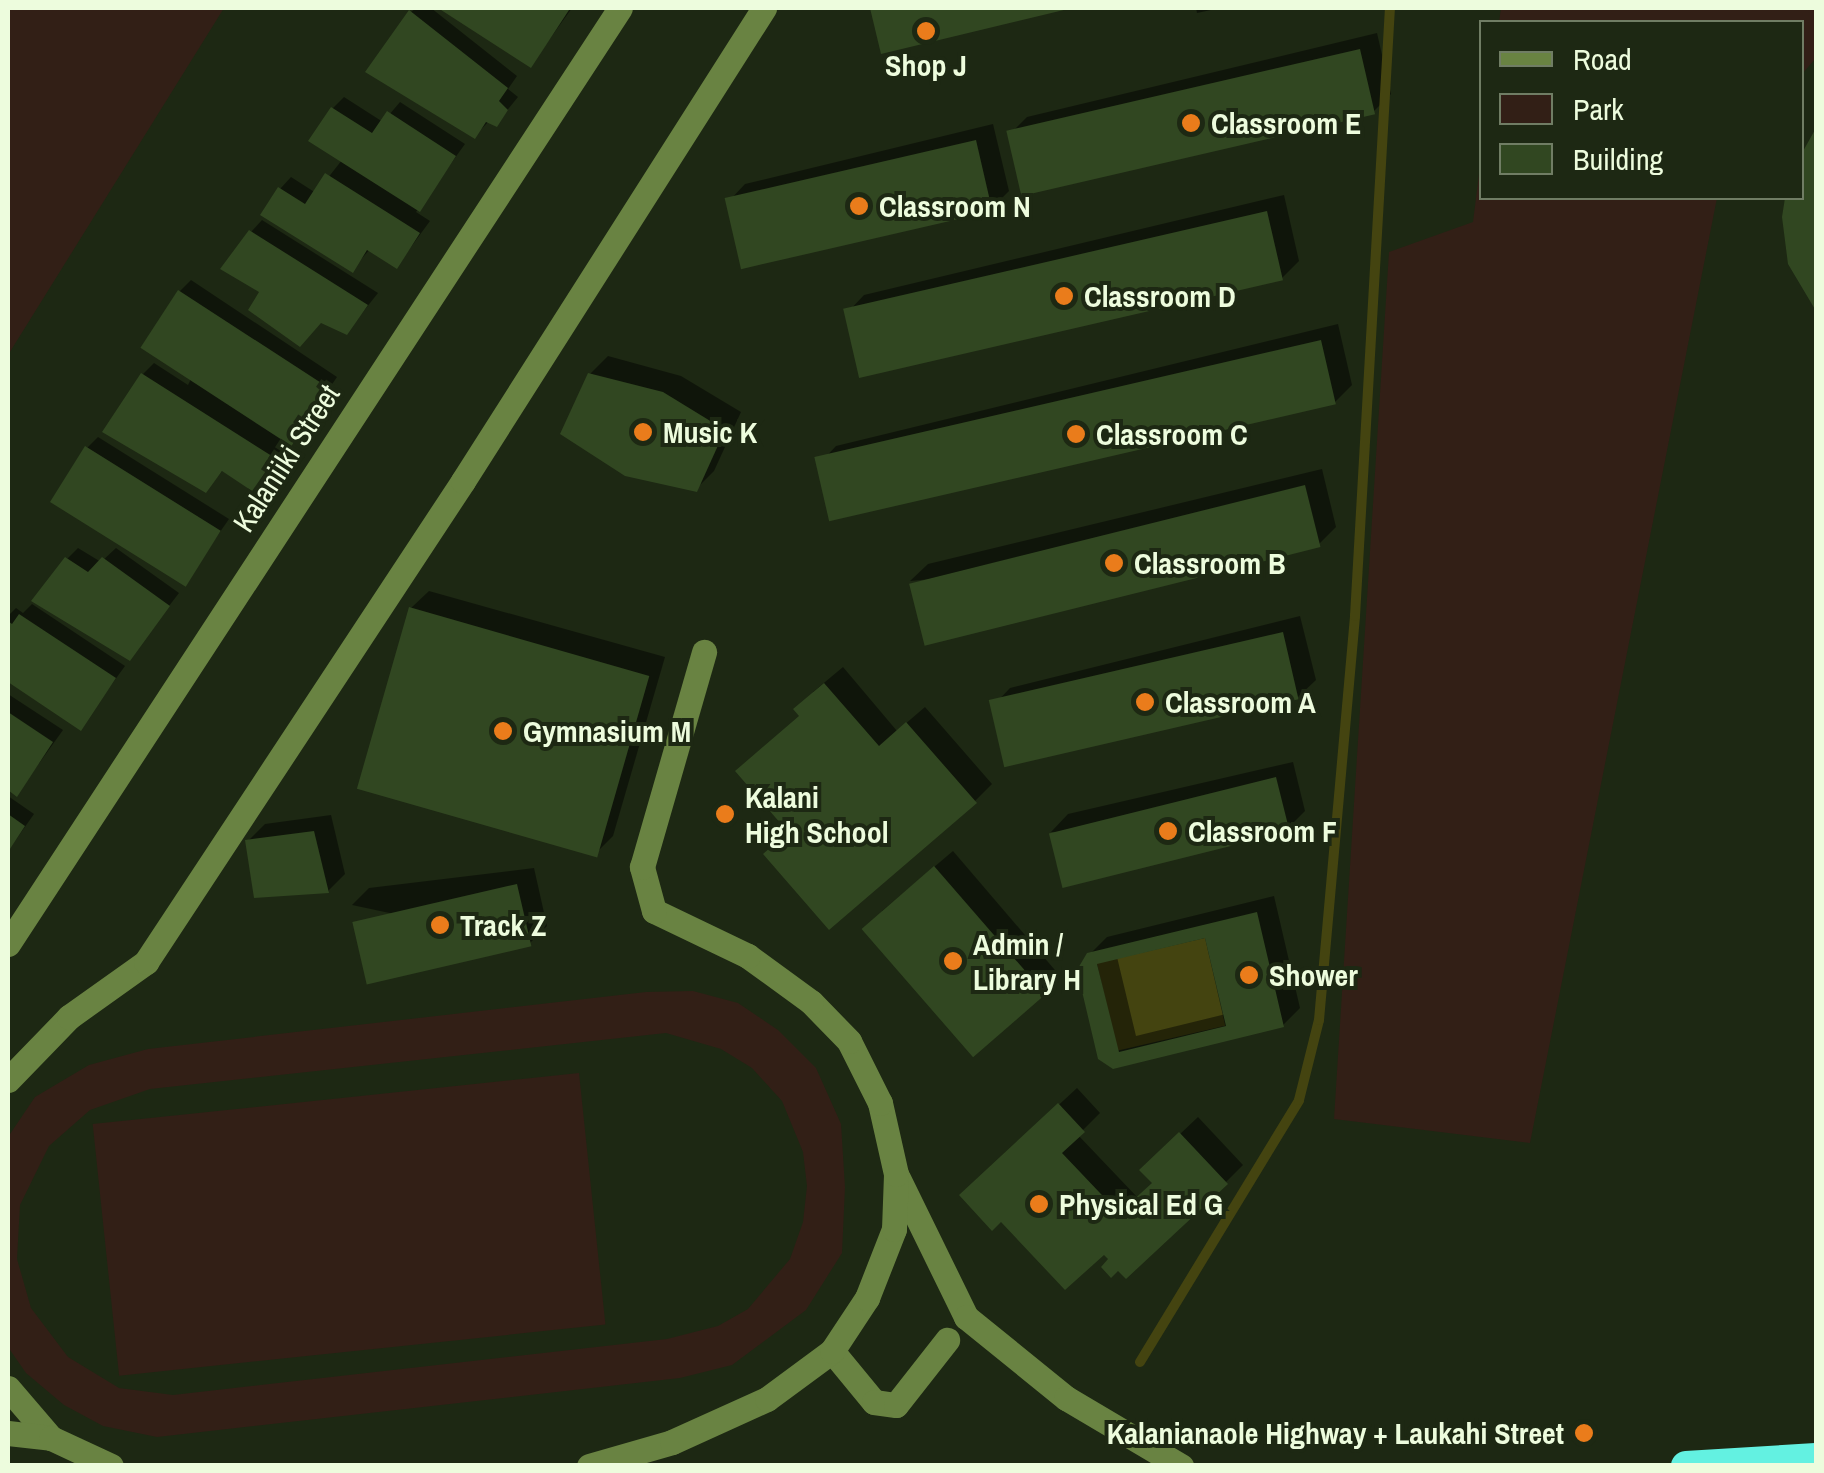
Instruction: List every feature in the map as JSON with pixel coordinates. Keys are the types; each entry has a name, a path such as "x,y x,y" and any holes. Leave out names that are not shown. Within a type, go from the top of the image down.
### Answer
{"highway":[{"path":"1686,1466 1816,1458"}],"street":[{"name":"Kalaniiki Street","path":"8,944 620,8"},
{"path":"8,1080 69,1017 146,962 463,481 764,8"},
{"path":"704,652 642,867 654,911 748,956 811,1002 849,1041 880,1104 896,1174 966,1316 1066,1398 1182,1466"},
{"path":"589,1466 672,1442 767,1400 832,1351 867,1298 894,1229 896,1174"},
{"path":"832,1351 874,1402 896,1405 947,1340"},
{"path":"8,1388 51,1438"},
{"path":"8,1433 51,1438 111,1466"}],"green space":[{"path":"8,8 224,8 8,355"},
{"path":"1501,8 1816,8 1816,58 1804,72 1804,20 1499,20"},
{"path":"1479,174 1479,200 1717,200 1530,1143 1334,1119 1389,252 1473,222"},
{"path":"693,991 738,1003 778,1030 816,1068 841,1124 845,1187 842,1253 806,1310 732,1365 680,1378 157,1437 103,1426 64,1405 26,1373 8,1347 8,1137 35,1097 89,1065 148,1049 646,992","holes":["666,1033 721,1049 752,1068 782,1101 803,1152 807,1186 803,1222 790,1259 748,1309 718,1326 667,1339 173,1395 119,1388 68,1357 31,1308 17,1259 20,1205 49,1146 90,1110 150,1089"]},
{"path":"579,1073 605,1325 119,1376 93,1124"}],"shaded area":[{"path":"1205,938 1225,1026 1117,1051 1097,963"}],"building":[{"path":"438,8 564,8 569,10 531,68"},
{"name":"Shop J","path":"870,8 1068,8 1068,9 881,54"},
{"path":"409,10 508,88 499,101 508,110 497,127 486,122 475,139 365,72"},
{"name":"Classroom E","path":"1360,49 1375,114 1021,196 1006,131"},
{"path":"331,107 372,133 387,111 456,156 420,212 308,141"},
{"path":"1816,128 1816,311 1788,264 1782,217 1785,200 1804,200 1804,149"},
{"name":"Classroom N","path":"976,140 992,211 741,269 725,198"},
{"path":"325,173 420,233 397,269 367,250 353,273 260,215 278,187 305,204"},
{"name":"Classroom D","path":"1267,211 1283,280 859,378 843,309"},
{"path":"249,230 368,305 347,335 321,323 300,347 248,310 259,292 220,269"},
{"path":"178,290 329,388 291,446 140,348"},
{"name":"Classroom C","path":"1321,340 1336,404 829,521 814,457"},
{"path":"141,373 275,458 252,491 222,471 206,493 102,432"},
{"name":"Music K","path":"588,373 663,392 725,430 697,492 625,476 560,434"},
{"path":"85,446 221,531 186,587 50,502"},
{"name":"Classroom B","path":"1305,485 1320,547 925,646 909,584"},
{"path":"65,557 88,572 102,557 170,606 130,661 31,601"},
{"name":"Gymnasium M","path":"409,607 649,676 597,858 357,789"},
{"path":"19,614 116,678 81,731 8,682 8,621 12,624"},
{"name":"Classroom A","path":"1283,632 1299,699 1004,767 989,700"},
{"path":"824,683 879,746 906,722 977,803 829,930 763,854 788,832 735,771 799,716 793,709"},
{"path":"8,712 53,742 17,797 8,790"},
{"name":"Classroom F","path":"1276,777 1290,831 1062,888 1049,834"},
{"path":"8,814 25,826 8,852"},
{"path":"314,831 329,893 254,898 245,840"},
{"name":"Admin / Library H","path":"934,866 1046,994 973,1057 862,929"},
{"name":"Track Z","path":"517,884 531,946 367,984 352,922"},
{"path":"1257,912 1284,1027 1113,1069 1098,1059 1077,970 1087,953","holes":["1205,938 1226,1026 1119,1052 1097,964"]},
{"name":"Physical Ed G","path":"1058,1103 1085,1132 1062,1153 1119,1213 1152,1183 1139,1170 1179,1132 1228,1184 1126,1279 1118,1271 1111,1278 1101,1267 1108,1259 1104,1255 1065,1290 1001,1222 992,1231 959,1195"}],"waterway":[{"path":"1140,1362 1299,1100 1319,1020 1355,616 1390,8"}],"place":[{"name":"Shop J","path":"926,31"},
{"name":"Classroom E","path":"1191,123"},
{"name":"Classroom N","path":"859,206"},
{"name":"Classroom D","path":"1064,296"},
{"name":"Music K","path":"643,432"},
{"name":"Classroom C","path":"1076,434"},
{"name":"Classroom B","path":"1114,563"},
{"name":"Classroom A","path":"1145,702"},
{"name":"Gymnasium M","path":"503,731"},
{"name":"Kalani High School","path":"725,814"},
{"name":"Classroom F","path":"1168,831"},
{"name":"Track Z","path":"440,925"},
{"name":"Admin / Library H","path":"953,961"},
{"name":"Shower","path":"1249,975"},
{"name":"Physical Ed G","path":"1039,1204"},
{"name":"Kalanianaole Highway + Laukahi Street","path":"1584,1433"}]}
